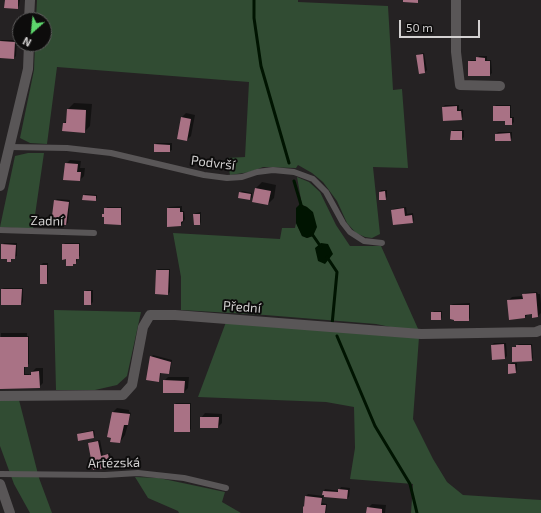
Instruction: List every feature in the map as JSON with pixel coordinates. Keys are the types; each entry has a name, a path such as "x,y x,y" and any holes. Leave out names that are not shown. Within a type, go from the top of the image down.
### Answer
{"street":[{"path":"29,12 30,0"},
{"path":"456,0 456,52 460,85 500,86"},
{"path":"0,186 28,69 29,52"},
{"name":"Přední","path":"0,396 123,394 132,384 143,327 150,315 174,315 421,334 536,332 541,330"},
{"path":"0,484 10,513"}],"lane":[{"name":"Podvrší","path":"10,146 67,148 111,153 204,175 227,178 242,177 257,172 273,170 294,172 313,179 326,192 343,223 350,232 364,241 382,242"},
{"name":"Zadní","path":"0,230 94,233"},
{"name":"Artézská","path":"0,474 105,475 138,473 184,478 226,488"}],"green space":[{"path":"37,0 298,0 298,2 388,6 393,90 402,89 408,168 373,167 380,234 372,238 356,233 347,223 337,201 323,182 312,173 298,165 296,168 263,167 250,172 230,175 227,158 245,157 249,82 57,67 47,144 30,143 20,138 34,70 35,52 52,52 52,12 36,12"},
{"path":"28,153 44,153 33,229 0,227 15,156"},
{"path":"297,177 309,182 320,192 336,225 350,246 381,246 419,331 376,324 181,310 181,277 173,233 280,239 282,228 295,228 296,223 302,236 307,238 313,236 307,207 302,205"},
{"path":"54,310 141,312 127,376 117,385 95,390 56,390"},
{"path":"226,322 419,337 413,419 433,459 447,482 463,495 541,500 541,513 411,513 413,484 350,479 355,448 354,407 326,402 198,397"},
{"path":"0,400 19,400 39,478 52,513 30,513 14,484 0,446"},
{"path":"135,477 159,478 225,492 222,502 241,513 179,513 178,511 148,498"}],"shaded area":[{"path":"300,204 313,212 317,227 313,236 307,238 302,236 296,223 296,208"},
{"path":"321,243 328,244 333,254 325,264 318,261 315,248"}],"building":[{"path":"5,0 18,0 18,9 4,8"},
{"path":"403,0 418,0 418,3 403,2"},
{"path":"0,41 12,42 12,52 14,52 14,59 0,58"},
{"path":"423,54 425,73 419,74 416,55"},
{"path":"476,57 485,58 485,61 490,61 490,76 468,76 468,61 476,61"},
{"path":"457,106 457,111 461,111 462,120 443,121 442,107"},
{"path":"493,106 510,106 510,118 512,118 512,125 505,125 505,121 493,121"},
{"path":"67,109 86,110 85,133 62,131 63,123 66,123"},
{"path":"181,117 191,119 187,141 177,139"},
{"path":"451,131 462,131 462,140 450,140"},
{"path":"510,133 511,141 495,141 495,134"},
{"path":"154,144 170,145 170,152 154,152"},
{"path":"65,163 78,164 77,172 81,172 80,181 63,180"},
{"path":"255,188 271,191 268,205 252,202"},
{"path":"385,191 386,200 379,200 379,192"},
{"path":"239,192 251,194 250,200 238,198"},
{"path":"83,195 96,196 96,201 82,200"},
{"path":"54,200 69,202 66,225 51,224"},
{"path":"104,208 121,208 121,225 104,224 104,217 102,217 102,214 104,214"},
{"path":"167,208 180,208 180,212 183,212 183,221 181,222 181,226 167,227"},
{"path":"404,208 405,216 412,215 413,223 393,225 391,210"},
{"path":"193,214 200,214 200,225 194,225"},
{"path":"1,244 16,245 15,259 11,259 11,262 7,262 7,259 1,259"},
{"path":"62,244 79,244 79,259 76,259 76,264 73,264 73,266 66,266 66,259 62,260"},
{"path":"40,265 47,265 47,284 40,284"},
{"path":"156,270 169,270 168,295 155,294"},
{"path":"1,289 22,289 21,305 1,305"},
{"path":"84,291 91,291 91,305 84,305"},
{"path":"536,293 538,317 532,318 532,314 525,315 525,318 509,320 507,300 523,299 522,294"},
{"path":"450,305 469,305 469,321 454,321 450,319"},
{"path":"431,312 441,312 441,320 431,320"},
{"path":"0,337 28,337 28,367 24,367 24,375 31,375 31,372 39,371 40,388 0,389"},
{"path":"504,344 505,359 492,360 491,345"},
{"path":"516,345 531,345 532,361 512,362 512,347 516,347"},
{"path":"150,356 171,362 169,374 160,373 159,382 146,380"},
{"path":"508,364 515,364 516,373 508,374"},
{"path":"163,380 185,381 184,393 163,393"},
{"path":"174,404 190,404 190,432 174,432"},
{"path":"112,412 130,414 128,425 124,425 120,443 110,442 111,438 107,437"},
{"path":"200,417 219,417 218,428 200,428"},
{"path":"93,431 94,438 78,441 77,434"},
{"path":"98,441 101,456 108,454 111,467 93,470 88,443"},
{"path":"338,489 348,490 347,499 324,497 324,495 322,495 323,491 338,492"},
{"path":"305,496 322,498 321,505 326,505 325,513 303,513"},
{"path":"367,507 382,509 382,513 366,513"}],"waterway":[{"path":"254,0 254,18 261,66 289,163"},
{"path":"294,181 302,208"},
{"path":"312,234 321,247"},
{"path":"327,257 337,272 332,325"},
{"path":"337,336 375,426 410,484 417,513"}]}
